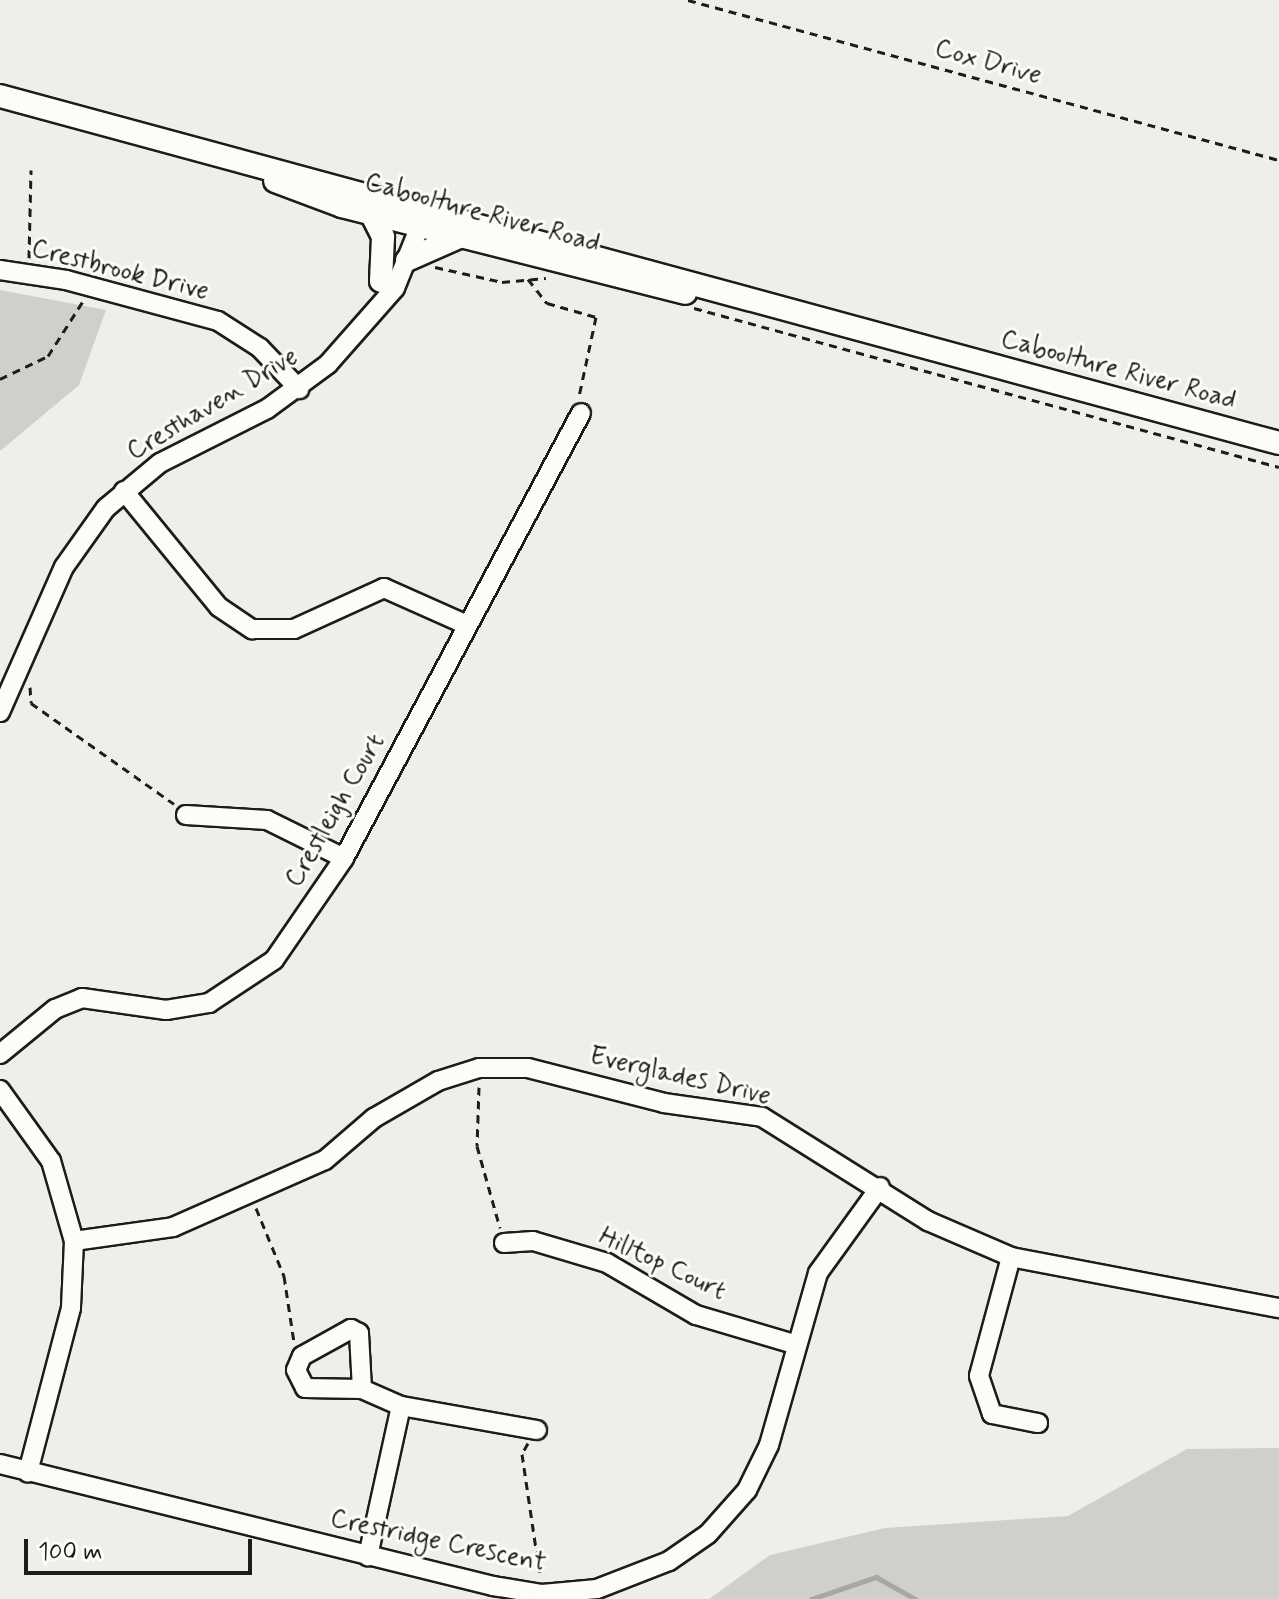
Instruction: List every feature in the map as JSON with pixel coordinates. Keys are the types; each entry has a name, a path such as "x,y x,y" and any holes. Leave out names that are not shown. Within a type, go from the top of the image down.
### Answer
{"main road":[{"name":"Caboolture River Road","path":"0,96 199,150 418,216 1279,443"},
{"name":"Caboolture River Road","path":"199,150 371,213 418,216 459,237 585,271 757,303"},
{"path":"371,213 384,245 381,281"},
{"path":"413,262 459,237"}],"street":[{"name":"Cresthaven Drive","path":"0,712 64,567 124,491 179,451 299,389 395,288 413,262 418,216"},
{"name":"Cresthaven Drive","path":"370,314 381,281 418,216"},
{"name":"Crestbrook Drive","path":"0,270 66,280 218,321 260,348 299,389"},
{"name":"Crestleigh Court","path":"0,1054 55,1009 82,998 166,1010 209,1003 274,960 344,858 581,413"},
{"path":"124,491 219,607 252,629 294,629 384,588 467,625"},
{"path":"186,815 267,820 344,858"},
{"name":"Everglades Drive","path":"74,1241 173,1227 325,1160 374,1118 438,1081 479,1068 528,1068 664,1103 762,1117 880,1187 928,1221 1011,1257 1279,1308"},
{"path":"0,1090 51,1161 74,1241 71,1308 28,1472"},
{"name":"Crestridge Crescent","path":"0,1464 368,1556 542,1594 597,1589 669,1561 708,1534 747,1490 769,1445 818,1273 880,1187"},
{"name":"Hilltop Court","path":"504,1243 533,1241 607,1263 696,1315 797,1345"},
{"path":"1011,1257 979,1376 992,1414 1038,1423"},
{"path":"362,1389 359,1333 351,1329 302,1356 296,1370 305,1388 362,1389 401,1406 537,1430"},
{"path":"368,1556 401,1406"}],"path":[{"name":"Cox Drive","path":"688,0 1279,160"},
{"path":"31,170 29,258 38,259"},
{"path":"413,262 502,282 561,277"},
{"path":"528,279 547,303 596,317 578,385 581,413"},
{"path":"0,379 31,370 69,333 84,301 70,297"},
{"path":"679,304 1279,467"},
{"path":"27,685 31,703 186,815"},
{"path":"479,1068 477,1146 504,1243"},
{"path":"249,1193 284,1276 302,1356"},
{"path":"537,1430 522,1454 542,1594"}],"shaded area":[{"path":"0,290 106,310 79,385 0,451"},
{"path":"1279,1448 1279,1599 709,1599 770,1555 885,1528 1068,1516 1187,1449"}],"waterway":[{"path":"811,1599 876,1577 915,1599"}]}
